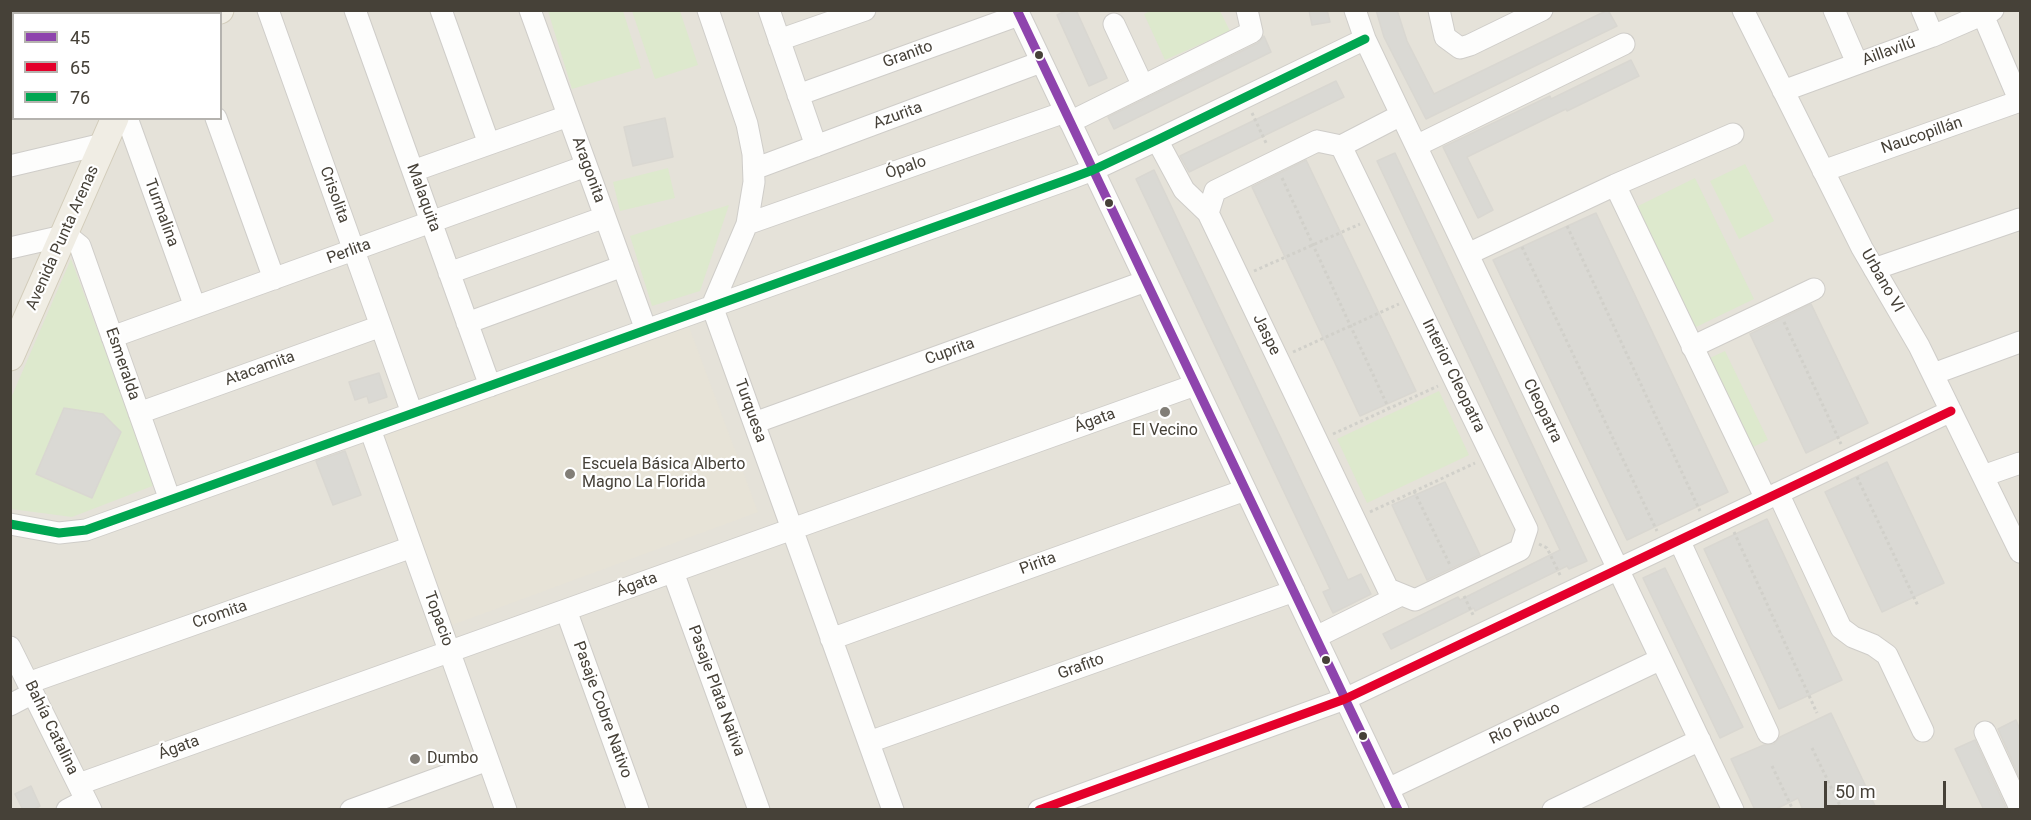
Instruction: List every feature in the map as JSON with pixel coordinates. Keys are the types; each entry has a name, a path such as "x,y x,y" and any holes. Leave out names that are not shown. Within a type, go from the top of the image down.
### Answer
{"main road":[{"name":"Avenida Punta Arenas","path":"10,357 18,324 63,236 114,120"}],"street":[{"name":"Crisolita","path":"268,10 412,413"},
{"name":"Malaquita","path":"355,10 490,386"},
{"path":"441,10 489,144"},
{"name":"Aragonita","path":"530,10 646,330"},
{"path":"708,10 747,124 754,168 753,195 747,224 712,306"},
{"path":"769,10 816,147"},
{"path":"779,40 865,10"},
{"name":"Ópalo","path":"747,224 1068,117 1143,86 1252,32 1247,10"},
{"name":"Cleopatra","path":"1355,10 1365,39 1733,810"},
{"path":"1438,10 1445,37 1460,48 1542,10"},
{"name":"Urbano VI","path":"1743,10 1874,269 1911,330 2020,552"},
{"path":"1834,10 1857,63"},
{"path":"1922,10 1933,36"},
{"path":"1018,13 1316,637 1392,803"},
{"name":"Granito","path":"798,95 1018,13"},
{"path":"1988,13 2020,102"},
{"name":"Aillavilú","path":"1783,91 1933,36 1988,13"},
{"path":"1114,24 1143,86"},
{"path":"10,524 59,533 78,532 370,429 1093,170 1365,39"},
{"path":"1416,146 1624,44"},
{"name":"Azurita","path":"754,168 1041,62"},
{"name":"Naucopillán","path":"1823,171 2020,102"},
{"path":"1157,140 1184,190 1208,213 1215,191 1317,141 1341,146 1401,115"},
{"path":"413,171 568,116"},
{"name":"Turmalina","path":"129,120 195,307"},
{"path":"217,120 274,279"},
{"path":"1468,254 1615,185 1733,134"},
{"path":"10,166 103,144"},
{"name":"Interior Cleopatra","path":"1341,146 1527,529 1524,539"},
{"name":"Perlita","path":"112,337 586,166"},
{"path":"1615,185 1692,347 1841,628 1887,655 1923,731"},
{"name":"Jaspe","path":"1208,213 1389,589 1401,595"},
{"path":"449,273 605,217"},
{"path":"1874,269 2020,219"},
{"path":"10,248 63,236"},
{"name":"Esmeralda","path":"63,236 70,238 80,246 170,500"},
{"path":"467,323 623,266"},
{"name":"Cuprita","path":"754,423 1146,281"},
{"path":"1692,347 1814,289"},
{"name":"Turquesa","path":"712,306 893,810"},
{"name":"Atacamita","path":"139,413 381,326"},
{"path":"1933,374 2020,342"},
{"name":"Ágata","path":"67,810 85,798 450,652 1196,385"},
{"path":"1040,810 1345,699 1951,411"},
{"name":"Topacio","path":"370,429 506,810"},
{"path":"1983,476 2020,463"},
{"name":"Pirita","path":"831,639 1245,490"},
{"path":"1316,637 1401,595 1415,600 1520,550 1524,539"},
{"path":"1672,543 1768,733"},
{"name":"Cromita","path":"10,705 31,688 412,547"},
{"name":"Pasaje Plata Nativa","path":"673,572 759,810"},
{"name":"Grafito","path":"868,742 1294,591"},
{"name":"Pasaje Cobre Nativo","path":"566,610 638,810"},
{"name":"Bahía Catalina","path":"10,647 85,798"},
{"name":"Río Piduco","path":"1392,803 1661,659"},
{"path":"1985,732 2020,808"},
{"path":"1553,810 1700,740"},
{"path":"351,810 488,760"}],"path":[{"path":"1245,98 1389,409"},
{"path":"1560,211 1707,526"},
{"path":"1239,278 1376,217"},
{"path":"1514,232 1672,543"},
{"path":"1278,359 1414,296"},
{"path":"1317,441 1454,378"},
{"path":"1354,519 1492,455"},
{"path":"1727,517 1817,713"},
{"path":"1524,539 1547,548 1568,592"},
{"path":"1812,748 1842,810"},
{"path":"1772,766 1792,810"}],"shaded area":[{"path":"10,11 2020,11 2020,809 11,809"},
{"name":"Escuela Básica Alberto Magno La Florida","path":"688,324 758,512 452,625 382,436"}],"green space":[{"path":"1152,10 1220,11 1230,31 1165,60 1144,14"},
{"path":"548,11 623,11 641,68 572,89"},
{"path":"632,11 680,11 698,65 655,79"},
{"path":"1745,164 1774,221 1739,239 1710,181"},
{"path":"668,168 675,198 620,211 613,182"},
{"path":"1695,178 1754,299 1692,329 1634,208"},
{"path":"729,205 700,291 652,306 630,236"},
{"path":"71,259 155,485 72,517 11,509 11,398"},
{"path":"1725,351 1768,440 1753,447 1710,358"},
{"path":"1439,391 1469,455 1367,503 1337,439"}],"building":[{"path":"1067,10 1076,10 1107,78 1089,86 1057,15"},
{"path":"1309,10 1327,10 1330,22 1312,25"},
{"path":"1376,10 1397,10 1407,41 1434,94 1608,10 1617,26 1426,119 1384,37"},
{"path":"1264,36 1271,52 1114,129 1108,117 1258,43"},
{"path":"1631,60 1639,76 1467,157 1493,210 1478,218 1443,147"},
{"path":"1336,81 1344,97 1189,172 1180,156"},
{"path":"665,118 673,157 633,166 624,127"},
{"path":"1395,153 1587,561 1569,569 1567,566 1391,649 1383,634 1458,597 1460,600 1560,550 1377,161"},
{"path":"1306,160 1416,391 1360,416 1252,187"},
{"path":"1154,170 1348,580 1361,574 1371,594 1333,613 1323,592 1330,589 1136,179"},
{"path":"1596,213 1728,492 1627,540 1493,260"},
{"path":"1811,304 1868,423 1806,453 1750,334"},
{"path":"379,373 387,397 369,403 367,396 355,400 349,382"},
{"path":"64,408 103,414 121,432 92,498 36,474"},
{"path":"345,451 361,495 333,505 316,461"},
{"path":"1887,462 1944,583 1882,612 1825,492"},
{"path":"1445,482 1480,555 1427,580 1392,505"},
{"path":"1767,519 1842,680 1779,709 1704,549"},
{"path":"1665,568 1743,727 1720,738 1643,578"},
{"path":"1831,713 1877,810 1803,810 1798,798 1774,810 1755,810 1731,759 1764,745 1774,744 1780,737"},
{"path":"2016,720 2020,730 2020,779 1998,729"},
{"path":"1975,740 2007,810 1984,810 1955,749"},
{"path":"31,786 40,806 33,810 23,810 15,794"}],"transit line":[{"name":"45","path":"1017,10 1398,810"},
{"name":"76","path":"10,524 59,533 86,530 1069,179 1157,140 1365,39"},
{"name":"65","path":"1039,810 1345,699 1951,411"}],"place":[{"name":"El Vecino","path":"1165,412"},
{"name":"Escuela Básica Alberto Magno La Florida","path":"570,474"},
{"name":"Dumbo","path":"415,759"}]}
